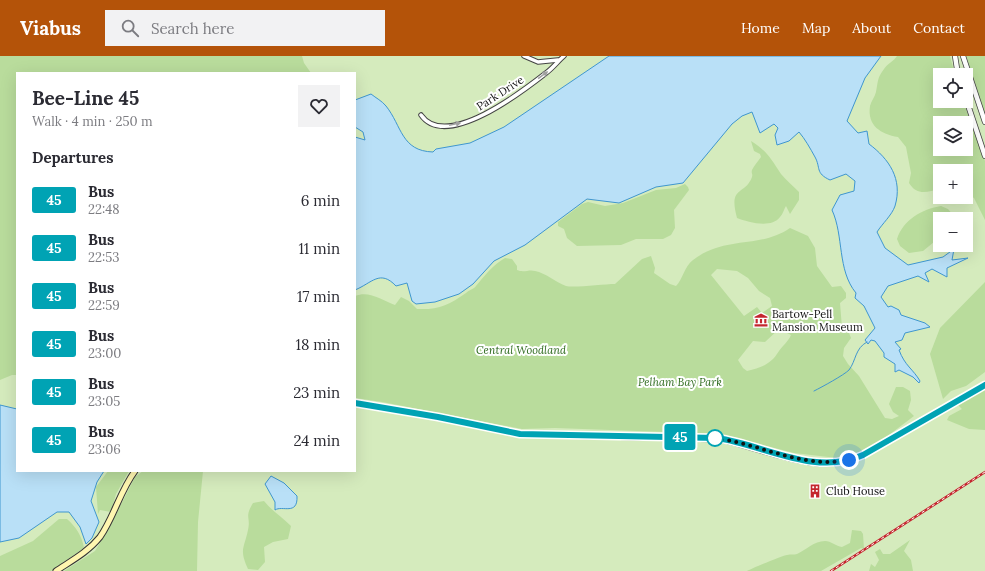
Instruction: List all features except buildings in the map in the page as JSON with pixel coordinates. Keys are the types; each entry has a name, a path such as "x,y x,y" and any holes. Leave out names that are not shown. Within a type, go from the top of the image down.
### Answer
{"main road":[{"path":"356,403 438,417 520,434 717,438 749,445 787,457 824,463 849,460 863,455 985,385"},
{"path":"56,571 89,549 101,535 124,486 134,472"}],"street":[{"name":"Park Drive","path":"524,56 534,62 542,63 562,57"},
{"path":"955,56 957,68"},
{"path":"963,56 985,122"},
{"name":"Park Drive","path":"421,115 429,123 439,126 462,123 478,118 500,106 548,72 562,57"},
{"path":"969,108 985,156"}],"green space":[{"path":"0,56 621,56 447,168 356,160 356,72 16,72 16,417 0,422"},
{"path":"0,56 302,56 304,63 310,72 16,72 16,375 0,380"},
{"name":"Pelham Bay Park","path":"776,56 985,56 985,571 0,571 0,536 79,472 356,472 356,268"},
{"path":"897,56 950,56 953,68 933,68 933,108 966,108 968,116 933,116 933,156 973,156 973,128 985,161 985,220 973,197 973,164 933,164 933,191 923,192 915,190 909,183 911,173 906,147 898,137 886,134 876,128 871,119 871,102 875,94 879,78 885,67"},
{"path":"966,56 985,56 985,114 973,77 973,68 970,68"},
{"path":"751,141 765,152 781,174 799,192 799,200 790,214 786,206 780,217 771,223 759,224 737,218 735,208 736,196 738,192 749,183 752,177 752,170 761,157 760,154 754,151"},
{"path":"685,184 689,190 674,210 675,228 671,235 663,239 636,239 621,245 577,246 567,238 564,229 558,226 558,222 582,204 588,202 605,206 623,203 656,190 676,188"},
{"path":"941,206 951,212 933,212 933,243 923,251 909,253 900,246 897,239 900,232 914,216"},
{"name":"Central Woodland","path":"790,228 808,236 815,248 817,266 832,287 841,286 846,293 846,298 840,303 842,328 849,333 851,338 844,348 843,356 859,376 885,418 892,419 899,416 893,412 889,404 896,387 903,387 910,391 911,400 908,410 914,416 885,438 859,453 837,458 794,453 721,434 555,428 522,429 356,398 356,296 360,294 380,298 395,305 401,297 409,301 417,309 437,308 454,301 474,288 493,267 505,258 512,259 517,266 517,270 539,272 566,286 575,287 615,284 642,259 651,256 655,268 654,273 670,284 676,286 690,263 705,252 730,244 767,238","holes":["717,269 737,271 748,278 759,291 770,298 772,306 762,313 757,307 744,316 711,275","779,329 791,335 773,359 762,366 747,371 738,360 753,341 765,342"]},
{"path":"985,282 985,372 966,386 951,391 943,399 930,354 940,328"},
{"path":"985,388 985,430 969,429 947,420 949,416 962,409 957,404"},
{"path":"107,472 128,472 116,494 111,512 100,510 98,514 96,487"},
{"path":"142,472 203,472 198,522 197,571 64,571 95,551 109,528 135,477"},
{"path":"264,501 291,526 288,539 273,542 264,547 265,562 258,570 248,569 245,562 243,549 249,525 248,514 253,503"},
{"path":"59,519 67,519 73,525 80,536 84,548 51,571 0,571 0,556 33,541"},
{"path":"852,530 861,531 863,534 864,549 861,548 821,571 747,571 767,562 788,555 797,554 821,541 827,541 842,547 850,543"},
{"path":"910,540 904,551 911,560 913,571 869,571 871,564 875,567 879,560 875,552 880,549 883,554 890,554"}],"water":[{"path":"609,56 881,56 865,78 847,121 858,133 867,131 869,144 883,156 896,178 897,196 895,206 892,213 877,232 885,248 908,265 943,257 950,252 953,252 952,260 968,258 947,268 947,277 932,269 925,273 929,282 918,276 888,286 881,297 888,307 891,306 899,310 901,315 925,323 930,327 905,333 902,340 895,342 901,349 899,350 906,364 920,381 919,383 913,377 899,370 895,372 895,364 884,357 884,353 875,341 871,340 868,344 865,340 875,328 864,306 855,298 856,293 850,284 843,263 836,220 832,210 840,195 854,191 855,181 846,174 830,180 822,175 815,157 799,132 789,141 777,145 775,135 778,128 774,124 760,133 752,112 742,116 732,124 683,183 656,187 619,203 587,199 525,245 494,261 473,284 459,294 435,302 416,304 412,301 407,283 396,286 385,278 376,279 356,290 356,137 365,140 363,132 356,128 356,100 371,94 381,101 386,106 408,142 422,151 433,152 436,149 470,143 504,127"},
{"path":"0,405 16,409 16,472 103,472 97,482 91,501 99,522 92,538 86,544 80,527 69,512 57,512 19,538 0,542"},
{"path":"271,476 284,483 297,496 295,506 289,509 275,510 275,502 265,484"}],"waterway":[{"path":"814,391 838,378 849,370 858,351 867,342"}],"railway":[{"path":"831,571 985,472"}],"bus line":[{"name":"45","path":"356,403 438,417 504,432 520,434 717,438 749,445 804,461 824,463 842,462 857,458 985,385"}],"place":[{"name":"Bartow-Pell Mansion Museum","path":"761,320"},
{"name":"Club House","path":"815,491"}],"route":[{"path":"715,438 749,445 804,461 824,463 849,460"}]}
